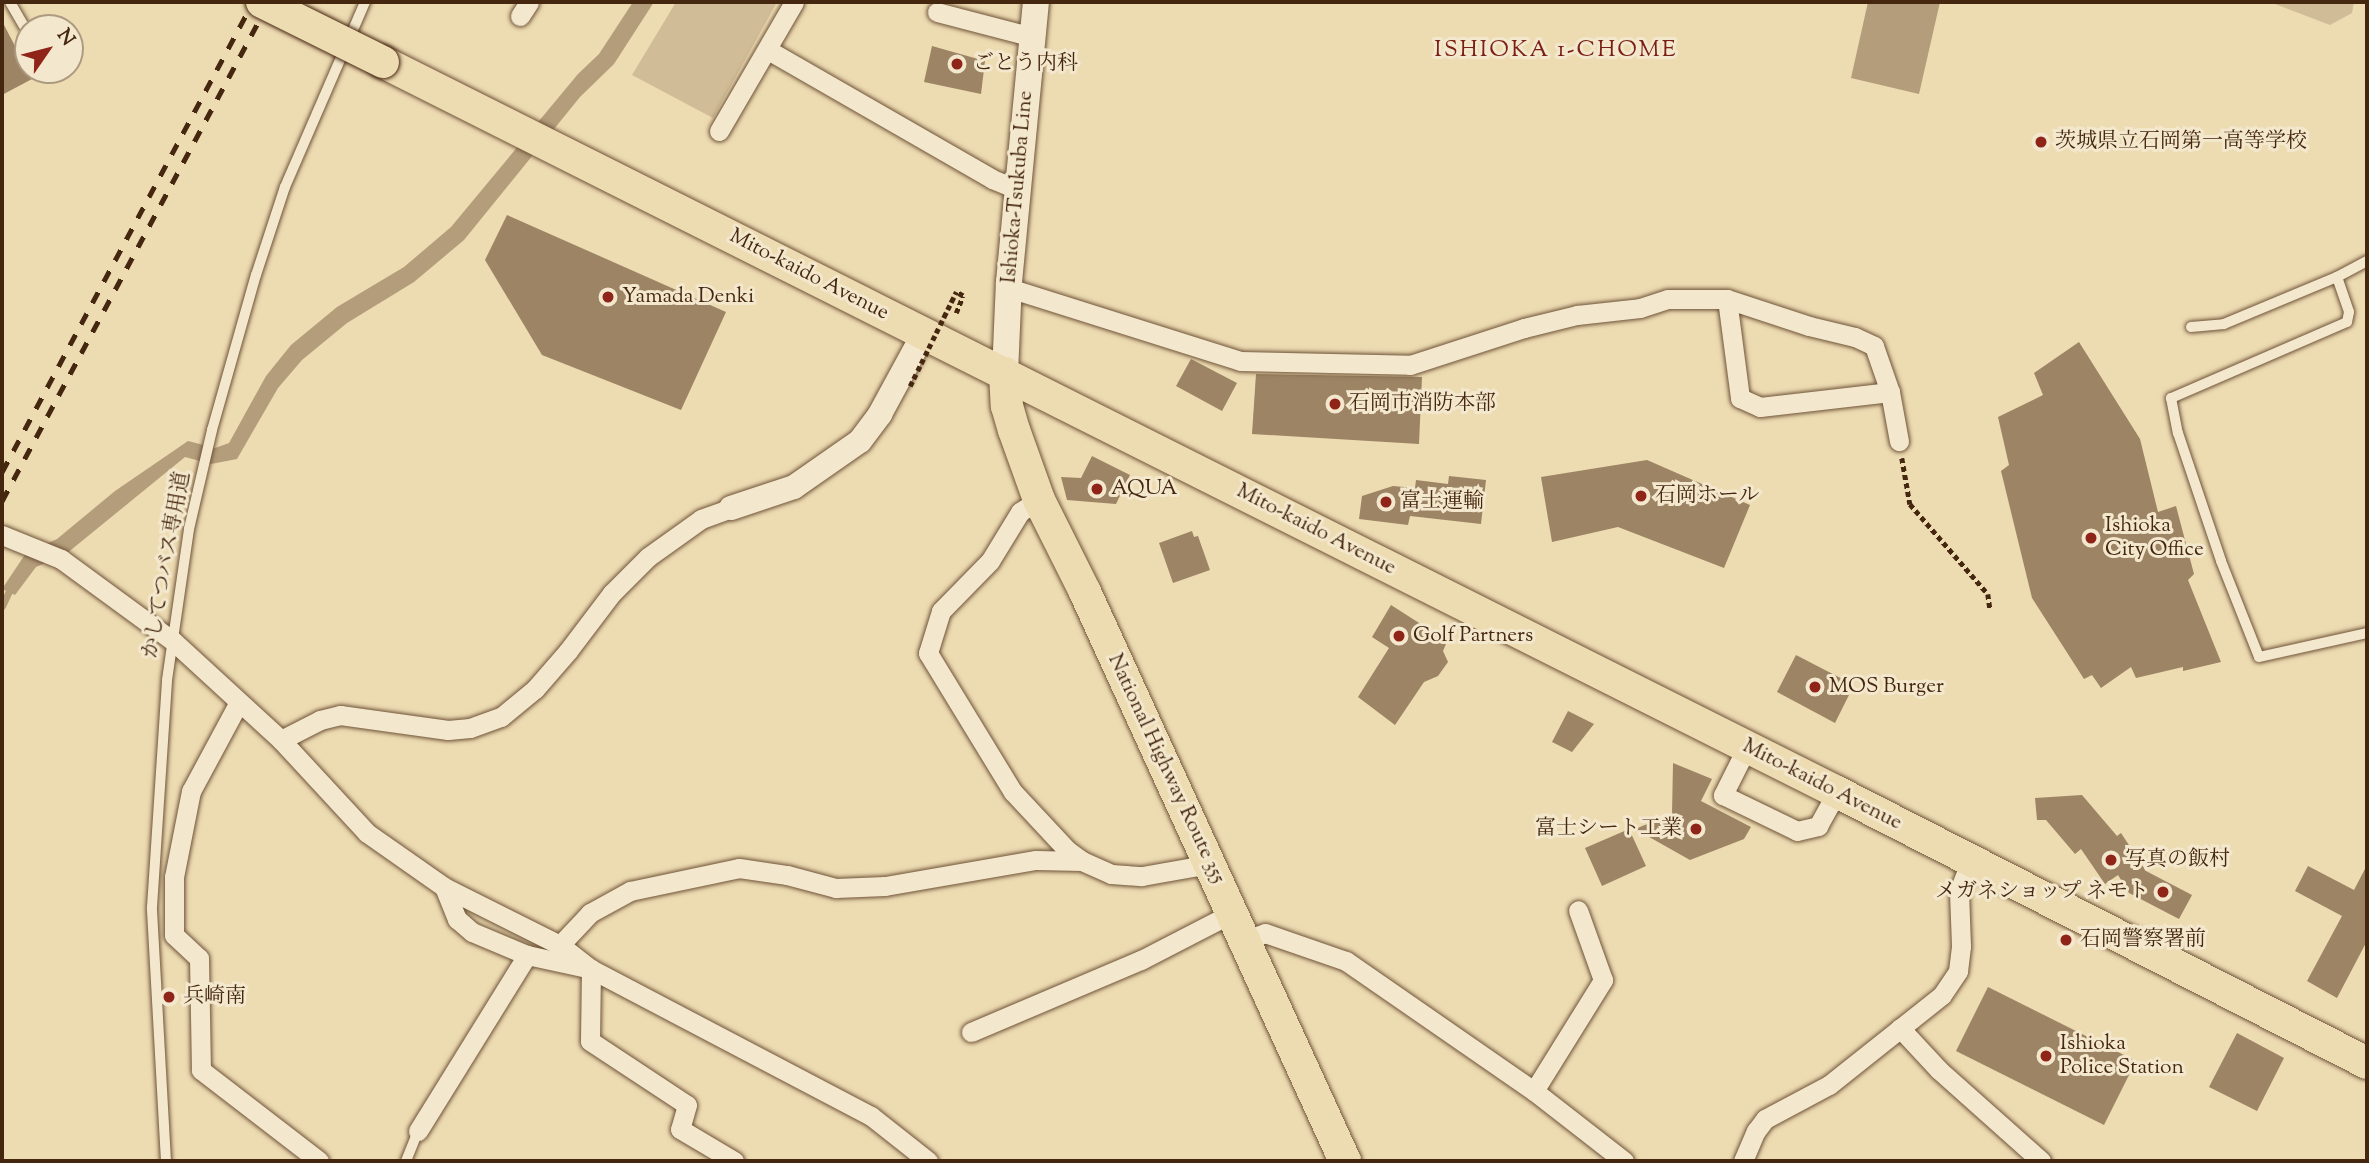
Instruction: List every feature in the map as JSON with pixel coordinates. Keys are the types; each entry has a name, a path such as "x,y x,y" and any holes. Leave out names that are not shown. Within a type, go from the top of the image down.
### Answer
{"highway":[{"name":"Mito-kaido Avenue","path":"262,2 1837,792 2367,1063"},
{"name":"National Highway Route 355","path":"1005,373 1007,405 1039,500 1239,926 1345,1161"}],"main road":[{"name":"Ishioka-Tsukuba Line","path":"1005,373 1017,189 1036,2"}],"street":[{"path":"719,131 794,2"},
{"path":"937,12 1033,37"},
{"path":"768,50 992,179 1017,189"},
{"path":"1009,288 1240,361 1396,365 1410,365 1577,314 1640,308 1668,299 1727,299 1809,326 1855,337 1874,346 1890,392 1899,441"},
{"path":"1727,299 1740,398 1760,407 1890,392"},
{"path":"281,740 320,720 340,715 448,730 470,728 501,717 534,689 568,651 612,593 648,557 701,519 794,487 860,441 880,414 925,333"},
{"path":"1039,500 1020,512 989,561 941,611 928,653 1013,792 1067,850 1082,861 1111,874 1142,876 1210,864"},
{"path":"2,535 61,559 173,641 281,740 367,833 444,887 560,945 591,969 871,1116 928,1161"},
{"path":"239,702 191,790 174,877 174,935 199,958 201,1070 319,1161"},
{"path":"1747,747 1723,795 1797,831 1818,826 1837,792"},
{"path":"560,945 590,913 630,891 732,869 787,875 836,888 885,886 1036,860 1082,861"},
{"path":"1743,1161 1756,1131 1765,1119 1829,1085 1942,995 1958,971 1962,946 1959,891 1971,860"},
{"path":"444,887 457,919 472,932 527,955 591,969"},
{"path":"1534,1091 1603,980 1578,910"},
{"path":"971,1032 1141,960 1239,926 1346,961 1534,1091 1624,1161"},
{"path":"418,1131 527,955"},
{"path":"591,969 590,1041 687,1105 680,1129 734,1161"},
{"path":"1900,1028 1939,1070 2041,1161"}],"lane":[{"name":"かしてつバス専用道","path":"166,1161 152,907 157,795 173,641 195,504 212,430 256,275 303,140 365,2"},
{"path":"2191,327 2224,324 2337,277 2367,261"},
{"path":"2337,277 2349,312 2347,322 2171,398 2178,433 2217,548 2259,657 2367,633"},
{"path":"406,1161 418,1131"}],"path":[{"path":"910,386 956,292 963,296 956,313"},
{"path":"1899,441 1910,504 1988,594 1990,609"}],"shaded area":[{"path":"633,2 654,2 614,64 580,97 464,240 414,282 347,323 302,360 278,388 237,459 211,464 185,457 66,554 36,567 15,595 2,589 26,553 57,539 115,491 188,441 215,448 229,443 266,376 291,345 337,307 404,267 451,227 578,74 599,54"},
{"path":"676,2 777,2 713,118 632,75"},
{"path":"1868,2 1940,2 1919,94 1851,78"},
{"path":"2270,2 2354,2 2352,13 2330,25"}],"building":[{"path":"2,21 14,44 14,84 23,84 2,95"},
{"path":"932,46 985,61 981,94 924,82"},
{"path":"507,215 726,312 681,410 542,355 485,260"},
{"name":"Ishioka City Office","path":"2079,342 2140,439 2158,512 2176,506 2194,574 2188,580 2221,662 2183,671 2183,667 2136,678 2131,667 2101,688 2092,675 2084,679 2032,598 2001,471 2009,465 1998,417 2043,395 2034,373"},
{"path":"1191,359 1237,383 1222,411 1176,386"},
{"path":"1256,374 1422,377 1419,444 1252,434"},
{"path":"1092,456 1130,475 1116,504 1067,500 1061,477 1081,478"},
{"path":"1647,460 1750,505 1724,568 1618,527 1552,542 1541,477"},
{"path":"1449,476 1486,480 1481,524 1410,516 1408,525 1359,519 1362,496 1393,486 1415,488 1416,480 1448,484"},
{"path":"1192,531 1194,537 1198,536 1210,570 1173,583 1159,543"},
{"path":"1391,605 1441,637 1446,644 1443,651 1448,662 1438,676 1424,682 1395,725 1358,697 1389,648 1372,637"},
{"path":"1796,655 1854,685 1835,723 1777,692"},
{"path":"1568,711 1594,724 1572,752 1552,742"},
{"path":"1673,763 1712,779 1701,801 1751,827 1744,839 1690,860 1635,829 1672,814"},
{"path":"2082,795 2117,836 2121,833 2146,871 2192,895 2179,919 2129,893 2118,875 2105,884 2081,849 2075,854 2046,820 2037,820 2035,798"},
{"path":"1629,829 1646,866 1602,886 1585,848"},
{"path":"2367,865 2367,941 2337,998 2307,981 2342,916 2295,891 2308,866 2354,890"},
{"name":"Ishioka Police Station","path":"1988,987 2136,1061 2104,1125 1956,1051"},
{"path":"2237,1033 2284,1058 2257,1111 2209,1087"}],"waterway":[{"path":"2,606 11,587"}],"railway":[{"path":"2,472 253,2"},
{"path":"2,501 269,2"}],"place":[{"name":"ごとう内科","path":"957,64"},
{"name":"茨城県立石岡第一高等学校","path":"2041,142"},
{"name":"Yamada Denki","path":"608,297"},
{"name":"石岡市消防本部","path":"1335,404"},
{"name":"AQUA","path":"1097,489"},
{"name":"石岡ホール","path":"1641,496"},
{"name":"富士運輸","path":"1386,502"},
{"name":"Ishioka City Office","path":"2091,538"},
{"name":"Golf Partners","path":"1399,636"},
{"name":"MOS Burger","path":"1815,687"},
{"name":"富士シート工業","path":"1696,829"},
{"name":"写真の飯村","path":"2111,860"},
{"name":"メガネショップ ネモト","path":"2163,892"},
{"name":"石岡警察署前","path":"2066,940"},
{"name":"兵崎南","path":"169,997"},
{"name":"Ishioka Police Station","path":"2046,1056"}],"district":[{"name":"ISHIOKA 1-CHOME","path":"1556,51"}]}
